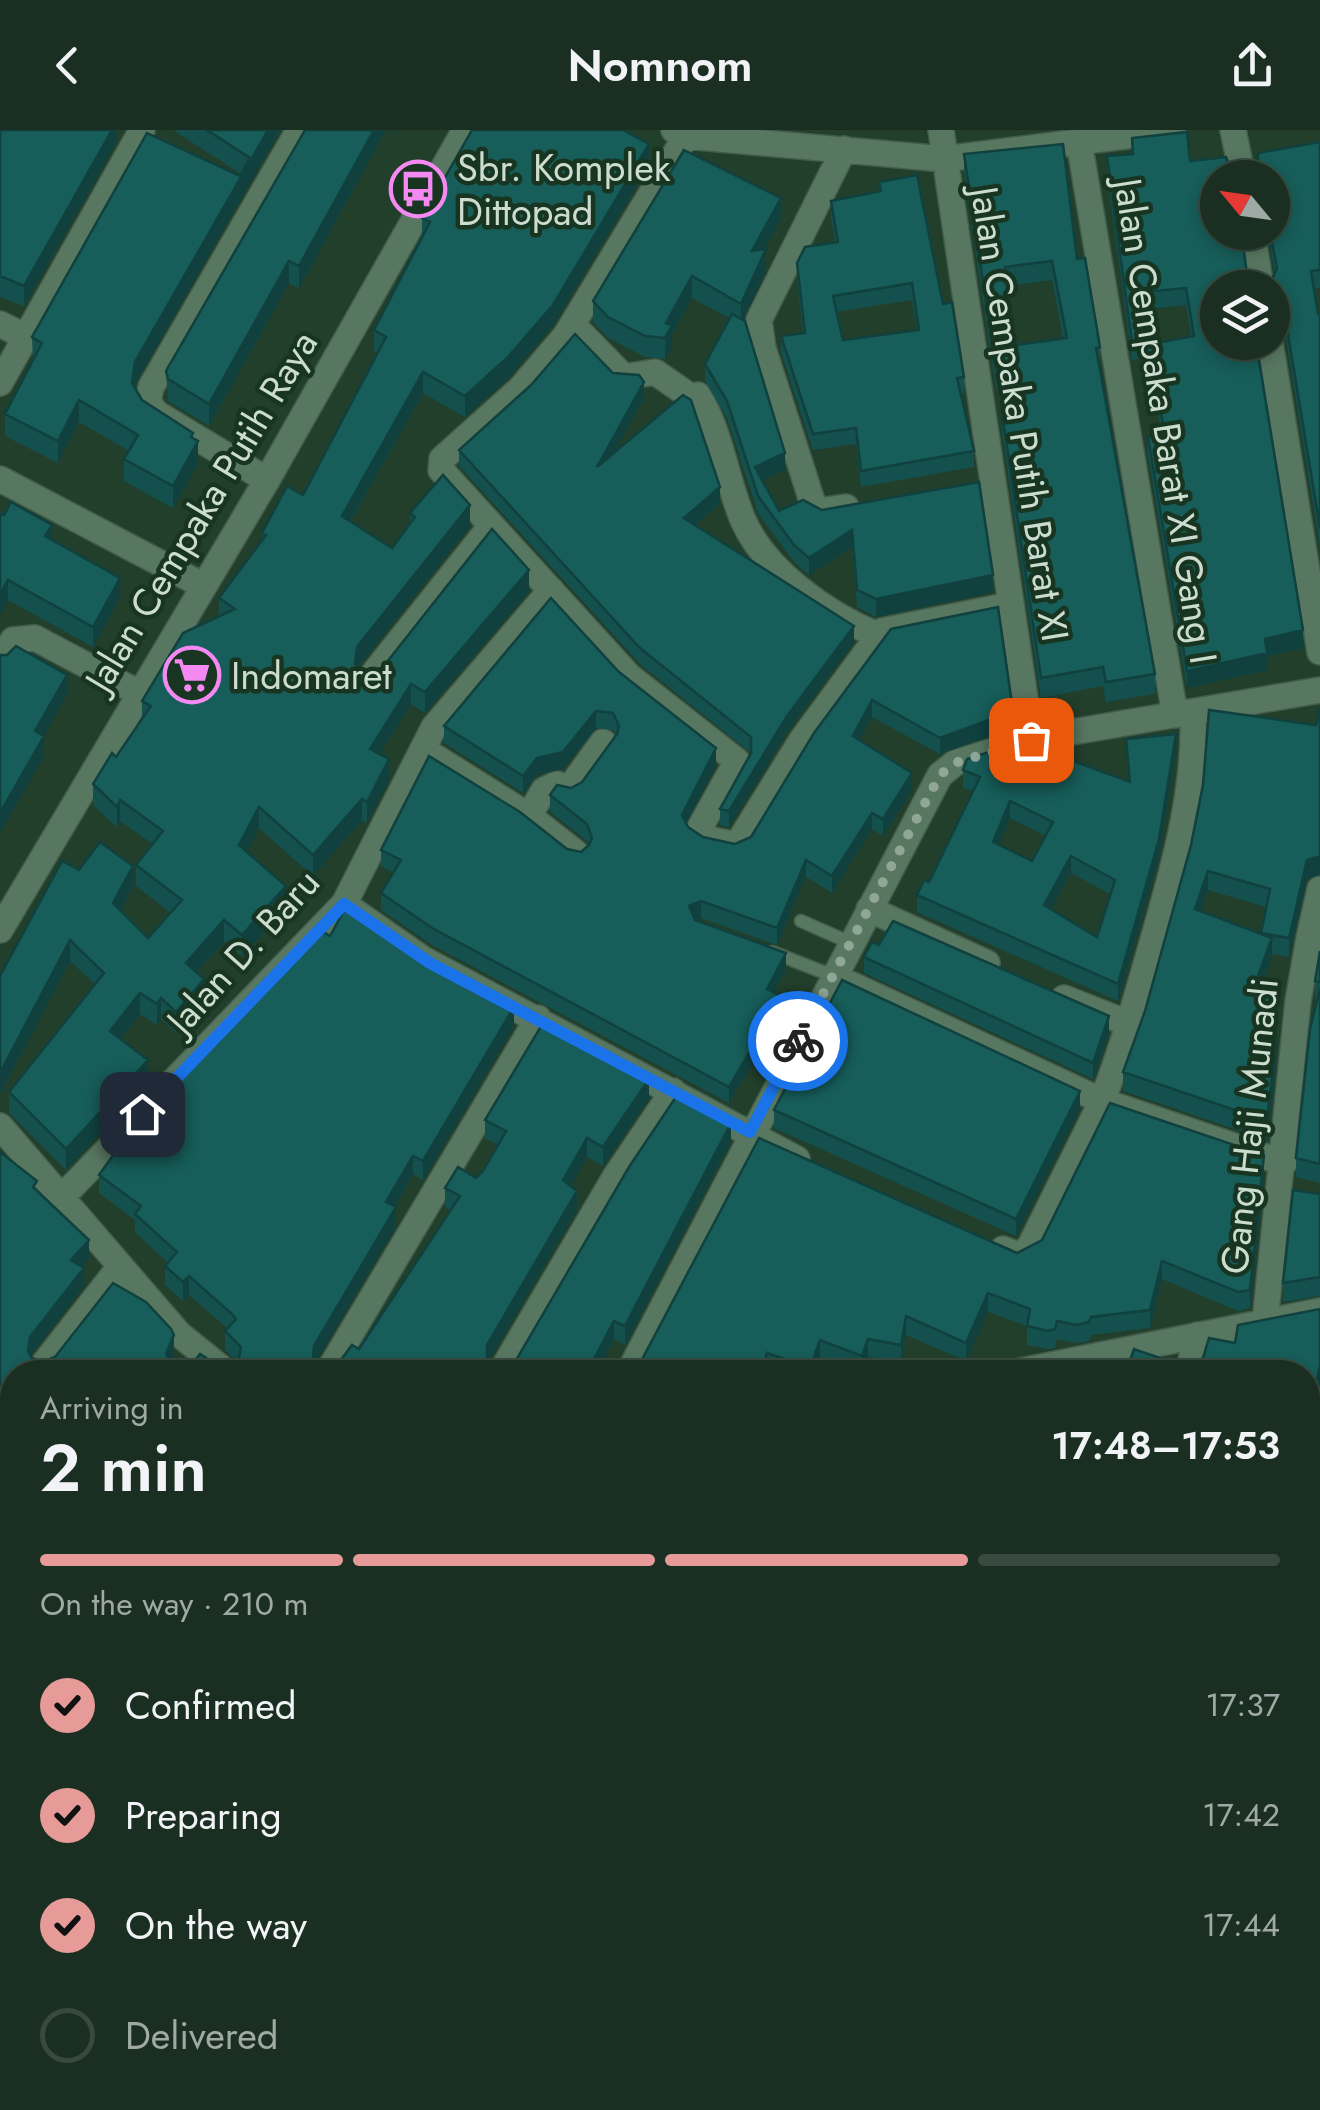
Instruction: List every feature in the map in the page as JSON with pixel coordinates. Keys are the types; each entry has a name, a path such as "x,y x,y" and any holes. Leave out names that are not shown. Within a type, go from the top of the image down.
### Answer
{"street":[{"path":"268,480 156,413 148,401 151,387 299,130"},
{"name":"Jalan Cempaka Putih Raya","path":"0,930 137,692 268,480 466,130"},
{"name":"Jalan Cempaka Putih Barat XI","path":"942,130 985,482 1010,604 1031,740"},
{"path":"880,633 801,741 737,846 712,840 698,831 737,761 650,694 491,526 441,470 440,462 520,389 573,325 680,133 944,159 1173,130"},
{"path":"1233,130 1239,160"},
{"path":"0,383 137,132"},
{"name":"Jalan Cempaka Barat XI Gang I","path":"981,1240 1018,1255 1026,1251 1102,1101 1130,1024 1178,848 1194,745 1184,713 1079,141"},
{"path":"844,149 758,320 763,348 814,506 820,511 878,501"},
{"path":"0,324 26,337"},
{"path":"573,325 624,378 655,372 692,396 698,395 744,521 765,553 792,582 856,626 880,633 1010,604"},
{"path":"1273,360 1320,652"},
{"path":"0,479 202,585"},
{"path":"370,678 491,526"},
{"name":"Jalan D. Baru","path":"64,1195 344,904 434,727 552,590"},
{"path":"0,661 13,640 35,638 137,692"},
{"path":"635,1360 750,1132 940,775 955,763 1031,740 1320,690"},
{"path":"529,816 544,790 557,784 569,788 604,742"},
{"path":"424,750 529,816 576,853"},
{"name":"Gang Haji Munadi","path":"1265,1322 1298,1001 1315,938 1320,889"},
{"path":"344,904 422,958 825,1172"},
{"path":"868,909 1025,982 1130,1024"},
{"path":"833,976 1102,1101 1284,1163"},
{"path":"335,1360 538,1018"},
{"path":"508,1360 615,1177 673,1091"},
{"path":"0,1126 64,1195 119,1268 210,1360"},
{"path":"1280,1190 1307,1195"},
{"path":"47,1360 119,1268"},
{"path":"1093,1360 1320,1311"},
{"path":"1191,1360 1198,1336"},
{"path":"189,1360 195,1349"}],"lane":[{"path":"801,920 851,943"},
{"path":"752,945 833,976"}],"building":[{"path":"0,130 112,130 24,286 0,276"},
{"path":"207,130 268,130 135,362 132,383 142,400 193,433 191,437 198,441 173,486 124,459 138,435 79,400 58,441 5,414 42,343 32,337 147,133 240,176 250,158"},
{"path":"305,130 374,130 299,266 289,261 209,404 168,379 166,371"},
{"path":"472,130 623,130 649,144 553,305 508,357 465,396 423,372 342,516 392,548 415,517 410,513 443,475 470,505 357,647 355,664 369,673 383,667 492,529 529,570 425,692 411,684 370,749 389,759 367,802 362,799 313,855 259,807 239,845 286,886 242,935 224,920 186,963 204,979 176,1012 161,998 157,1004 140,993 110,1031 148,1060 66,1149 9,1092 104,973 70,940 0,1073 0,976 62,861 79,870 100,842 133,866 113,903 148,938 182,900 136,865 163,831 120,800 117,807 93,784 112,753 116,757 151,706 142,701 183,633 235,609 219,598 266,535 262,533 287,486 303,495 386,337 374,330 430,222 422,218"},
{"path":"1187,132 1190,161 1226,157 1227,160 1200,160 1200,250 1244,250 1247,270 1200,270 1200,360 1259,360 1303,630 1265,639 1267,653 1187,671 1148,437 1165,434 1155,380 1147,381 1140,346 1194,336 1186,288 1143,292 1152,339 1132,343 1107,156 1133,154 1132,138"},
{"path":"1320,142 1320,270 1311,271 1320,314 1320,528 1290,346 1290,270 1276,270 1274,250 1290,250 1290,160 1258,160 1258,153"},
{"path":"1063,144 1077,259 1085,258 1100,347 1096,348 1155,674 1106,682 1103,667 1041,678 1002,413 1016,410 1008,368 996,369 964,154","holes":["1052,261 1067,338 1015,345 1005,267"]},
{"path":"684,150 781,198 752,251 766,249 741,304 692,276 666,323 672,326 665,338 645,336 608,317 593,301"},
{"path":"917,175 943,304 952,302 964,377 957,378 974,451 861,471 856,428 813,434 781,336 805,333 797,263 805,247 838,242 831,201 881,191 879,182","holes":["912,283 919,330 843,340 833,296"]},
{"path":"732,314 745,321 785,453 755,467 779,511 803,500 822,510 979,482 993,575 876,599 857,590 852,530 809,558 794,545 758,496 727,401 705,364"},
{"path":"575,334 613,373 639,375 644,382 597,467 683,395 691,400 720,487 684,518 854,626 787,716 729,811 720,809 751,753 751,737 640,648 459,450 531,385"},
{"path":"11,502 52,525 45,536 120,578 93,627 8,580 0,594 0,513 4,515"},
{"path":"551,598 619,672 716,748 682,815 688,827 703,837 735,844 751,837 814,733 891,629 998,607 1013,711 940,738 872,700 853,736 912,773 883,819 872,813 832,876 806,860 777,928 701,901 689,906 695,920 786,953 767,989 782,997 729,1087 432,928 381,893 401,860 381,850 429,756 520,812 567,849 581,852 589,845 592,838 587,824 550,795 557,785 571,788 582,782 617,734 619,726 613,713 596,711 563,752 537,758 523,776 444,726"},
{"path":"16,646 67,675 35,731 44,736 0,813 0,655 7,655"},
{"path":"1320,709 1320,856 1307,860 1289,938 1261,933 1270,889 1208,871 1195,909 1272,938 1258,976 1279,982 1262,1036 1276,1040 1267,1121 1123,1072 1145,1011 1191,845 1203,785 1209,710 1316,725"},
{"path":"1176,734 1159,839 1118,984 917,895 924,880 929,882 980,777 963,770 967,759 1030,739 1053,746 1051,753 1130,782 1126,739","holes":["1010,801 1053,822 1032,861 993,842","1071,856 1115,880 1097,937 1044,905"]},
{"path":"346,907 415,955 514,1007 423,1161 413,1156 386,1202 396,1207 314,1346 313,1360 239,1360 241,1347 225,1331 236,1319 189,1276 183,1282 165,1266 177,1252 135,1214 141,1206 99,1175 132,1129 322,931 330,936"},
{"path":"893,921 1109,1016 1093,1063 864,957 872,942 879,945"},
{"path":"1320,951 1320,982 1315,981"},
{"path":"842,980 1080,1091 1016,1219 774,1110"},
{"path":"1320,989 1320,1164 1296,1158 1310,1029"},
{"path":"543,1023 649,1079 603,1147 587,1138 563,1180 577,1191 487,1345 487,1360 341,1360 352,1345 359,1349 460,1196 445,1188 458,1167 476,1178 483,1171 506,1131 485,1120"},
{"path":"678,1094 731,1123 625,1326 614,1321 593,1360 516,1360 629,1167"},
{"path":"1110,1103 1264,1155 1250,1290 1238,1292 1162,1261 1150,1310 1091,1317 1089,1322 1076,1325 1057,1321 1055,1329 1048,1331 1027,1326 1030,1309 988,1293 966,1343 906,1316 901,1345 868,1339 862,1356 820,1340 813,1360 787,1360 767,1353 765,1360 642,1360 759,1138 1017,1253 1042,1240"},
{"path":"0,1152 37,1181 33,1187 89,1240 71,1260 84,1268 30,1337 28,1351 37,1360 0,1360"},
{"path":"1293,1190 1320,1194 1320,1277 1283,1283"},
{"path":"113,1283 146,1302 171,1329 174,1335 166,1354 169,1360 47,1360 55,1357"},
{"path":"1320,1309 1320,1360 1201,1360 1209,1338 1235,1343 1238,1325"},
{"path":"1134,1349 1166,1360 1130,1360"}],"way so far":[{"path":"798,1041 940,775 955,763 1031,740"}],"place":[{"name":"Sbr. Komplek Dittopad","path":"418,189"},
{"name":"Indomaret","path":"192,675"}],"route":[{"path":"142,1114 344,904 430,963 750,1132 798,1041"}]}
